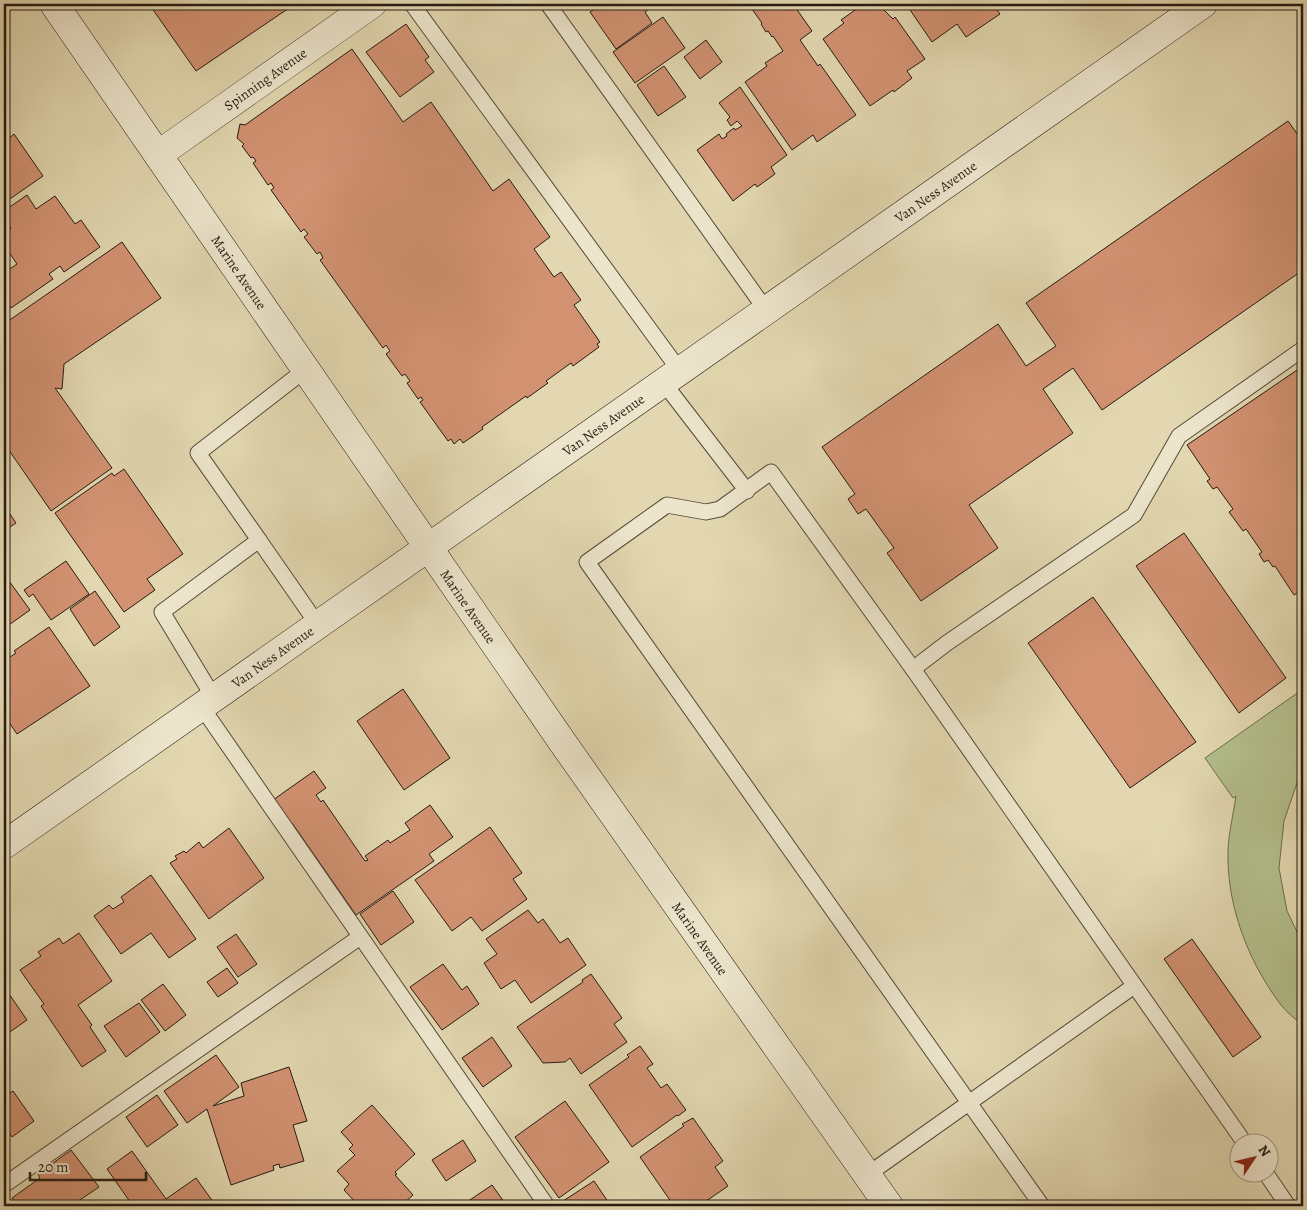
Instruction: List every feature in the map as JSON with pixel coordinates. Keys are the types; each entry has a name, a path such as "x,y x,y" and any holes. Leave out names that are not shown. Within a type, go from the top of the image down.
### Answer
{"main road":[{"name":"Marine Avenue","path":"54,4 568,750 889,1206"},
{"name":"Spinning Avenue","path":"159,154 372,4"},
{"name":"Van Ness Avenue","path":"4,845 1203,4"}],"lane":[{"path":"412,4 672,376 747,491"},
{"path":"548,4 766,310"},
{"path":"913,669 947,643 1134,515 1178,436 1303,349"},
{"path":"305,370 198,452 318,625"},
{"path":"1042,1206 586,562 668,505 706,512 720,509 771,472 913,669 1237,1132"},
{"path":"259,540 162,612 207,702 360,937 547,1206"},
{"path":"4,1185 360,937"},
{"path":"867,1175 1134,986"},
{"path":"1272,1182 1288,1206"}],"green space":[{"path":"1303,689 1303,773 1297,783 1284,821 1279,868 1287,911 1303,944 1303,1026 1283,1008 1270,989 1243,937 1232,899 1228,860 1229,836 1236,796 1233,798 1205,758"}],"building":[{"path":"149,4 295,4 196,71"},
{"path":"593,4 656,4 645,12 652,23 616,49 590,12 596,8"},
{"path":"793,4 812,31 800,40 818,66 820,64 856,115 817,142 813,135 792,150 745,82 767,66 765,63 783,51 773,36 768,31 766,32 749,5"},
{"path":"906,4 993,4 1000,14 966,37 957,24 932,42"},
{"path":"879,5 893,19 895,17 925,59 907,71 912,78 894,92 893,90 870,106 823,39 844,23 841,20 858,8"},
{"path":"663,17 685,48 635,83 613,52"},
{"path":"406,24 429,57 425,60 434,72 400,97 366,52"},
{"path":"706,40 722,62 700,79 684,57"},
{"path":"352,49 403,122 431,102 493,191 509,179 550,237 534,249 554,277 561,272 581,300 574,305 600,342 597,344 599,347 573,366 571,363 546,381 548,383 482,427 483,429 463,443 460,439 454,444 451,439 448,441 420,402 423,400 421,397 418,399 407,383 410,381 405,374 402,376 386,354 390,351 386,345 383,348 320,260 323,258 320,252 317,254 304,237 308,234 304,229 301,232 271,190 274,188 271,183 268,185 253,163 256,161 253,157 251,158 242,146 244,144 237,138 240,124 245,125"},
{"path":"664,66 686,97 658,116 637,85"},
{"path":"740,87 787,155 771,167 775,174 757,187 755,184 733,201 697,150 719,134 722,139 734,128 735,130 742,126 737,121 731,126 727,120 730,117 719,103"},
{"path":"1288,121 1303,142 1303,270 1102,410 1073,368 1043,389 1073,433 969,505 998,548 921,601 887,553 894,548 866,509 858,514 848,499 855,494 822,447 998,324 1026,366 1056,346 1026,303"},
{"path":"4,132 8,139 14,134 43,176 4,203"},
{"path":"27,195 36,209 55,196 75,224 81,220 100,247 64,272 60,266 49,274 53,279 11,308 4,297 4,273 17,264 4,245 10,241 4,232 11,228 4,218 4,211"},
{"path":"122,242 161,298 64,364 62,389 55,388 112,468 51,511 4,443 4,324"},
{"path":"1303,366 1303,589 1294,595 1275,566 1273,567 1268,560 1264,562 1259,554 1262,552 1246,529 1243,531 1229,512 1233,509 1217,487 1213,489 1207,481 1210,479 1187,445"},
{"path":"124,469 183,554 147,579 155,590 124,612 55,513 112,473 114,476"},
{"path":"4,505 16,523 4,531"},
{"path":"1184,533 1286,678 1239,713 1136,566"},
{"path":"66,561 89,594 51,620 33,594 29,597 24,590"},
{"path":"4,574 30,610 6,627 4,624"},
{"path":"95,591 120,627 94,646 70,609"},
{"path":"1093,597 1196,742 1130,788 1028,643"},
{"path":"49,627 90,686 17,734 4,715 4,661 16,653 14,651"},
{"path":"403,689 450,758 404,790 357,721"},
{"path":"314,771 326,788 316,795 321,802 323,800 365,861 368,860 365,856 388,840 390,843 410,830 405,823 430,805 453,837 429,854 434,861 356,915 292,823 290,825 273,800"},
{"path":"490,827 522,873 513,879 527,899 482,931 471,917 452,931 415,880"},
{"path":"229,828 264,878 209,919 170,863 177,859 175,856 184,851 186,853 199,842 203,848"},
{"path":"151,875 196,939 169,958 151,933 121,954 94,916 109,905 113,909 124,902 121,897"},
{"path":"393,891 414,922 381,945 360,914"},
{"path":"528,910 538,923 543,919 560,943 568,938 586,965 531,1003 515,980 501,989 484,963 497,954 486,939"},
{"path":"79,933 112,981 78,1005 92,1025 90,1027 106,1051 82,1067 41,1006 44,1004 20,970 41,956 38,952 59,938 63,944"},
{"path":"236,934 257,964 238,977 217,947"},
{"path":"1192,939 1261,1037 1233,1057 1164,959"},
{"path":"443,964 462,990 467,986 479,1004 442,1030 410,987"},
{"path":"227,968 238,983 218,997 207,982"},
{"path":"591,974 622,1018 614,1024 627,1042 581,1074 570,1058 565,1062 543,1063 517,1027 583,982 582,980"},
{"path":"4,983 5,988 27,1020 4,1036"},
{"path":"163,984 186,1015 165,1031 141,1000"},
{"path":"139,1003 160,1032 126,1057 104,1026"},
{"path":"492,1037 512,1066 483,1087 462,1058"},
{"path":"640,1046 653,1064 647,1068 661,1088 667,1084 686,1110 632,1147 589,1085 629,1057 627,1055"},
{"path":"216,1055 239,1087 213,1106 244,1096 241,1083 289,1067 307,1121 293,1125 304,1161 280,1168 279,1164 273,1166 274,1170 231,1185 207,1109 187,1123 164,1091"},
{"path":"13,1091 34,1121 12,1137 4,1125 4,1097"},
{"path":"157,1095 178,1125 147,1147 126,1117"},
{"path":"565,1101 609,1162 559,1198 515,1137"},
{"path":"372,1105 415,1154 395,1172 397,1174 395,1175 413,1195 401,1206 359,1206 344,1190 349,1184 337,1171 355,1155 349,1149 353,1145 341,1132"},
{"path":"693,1118 723,1161 715,1167 728,1186 699,1206 674,1206 640,1157 684,1126 682,1124"},
{"path":"463,1140 476,1161 446,1181 432,1160"},
{"path":"71,1150 99,1187 77,1202 79,1204 76,1206 19,1206 12,1198 40,1178 38,1174"},
{"path":"132,1151 166,1199 196,1178 216,1206 133,1206 107,1169"},
{"path":"594,1181 611,1206 567,1206 563,1201"},
{"path":"492,1185 507,1206 461,1206"}]}
